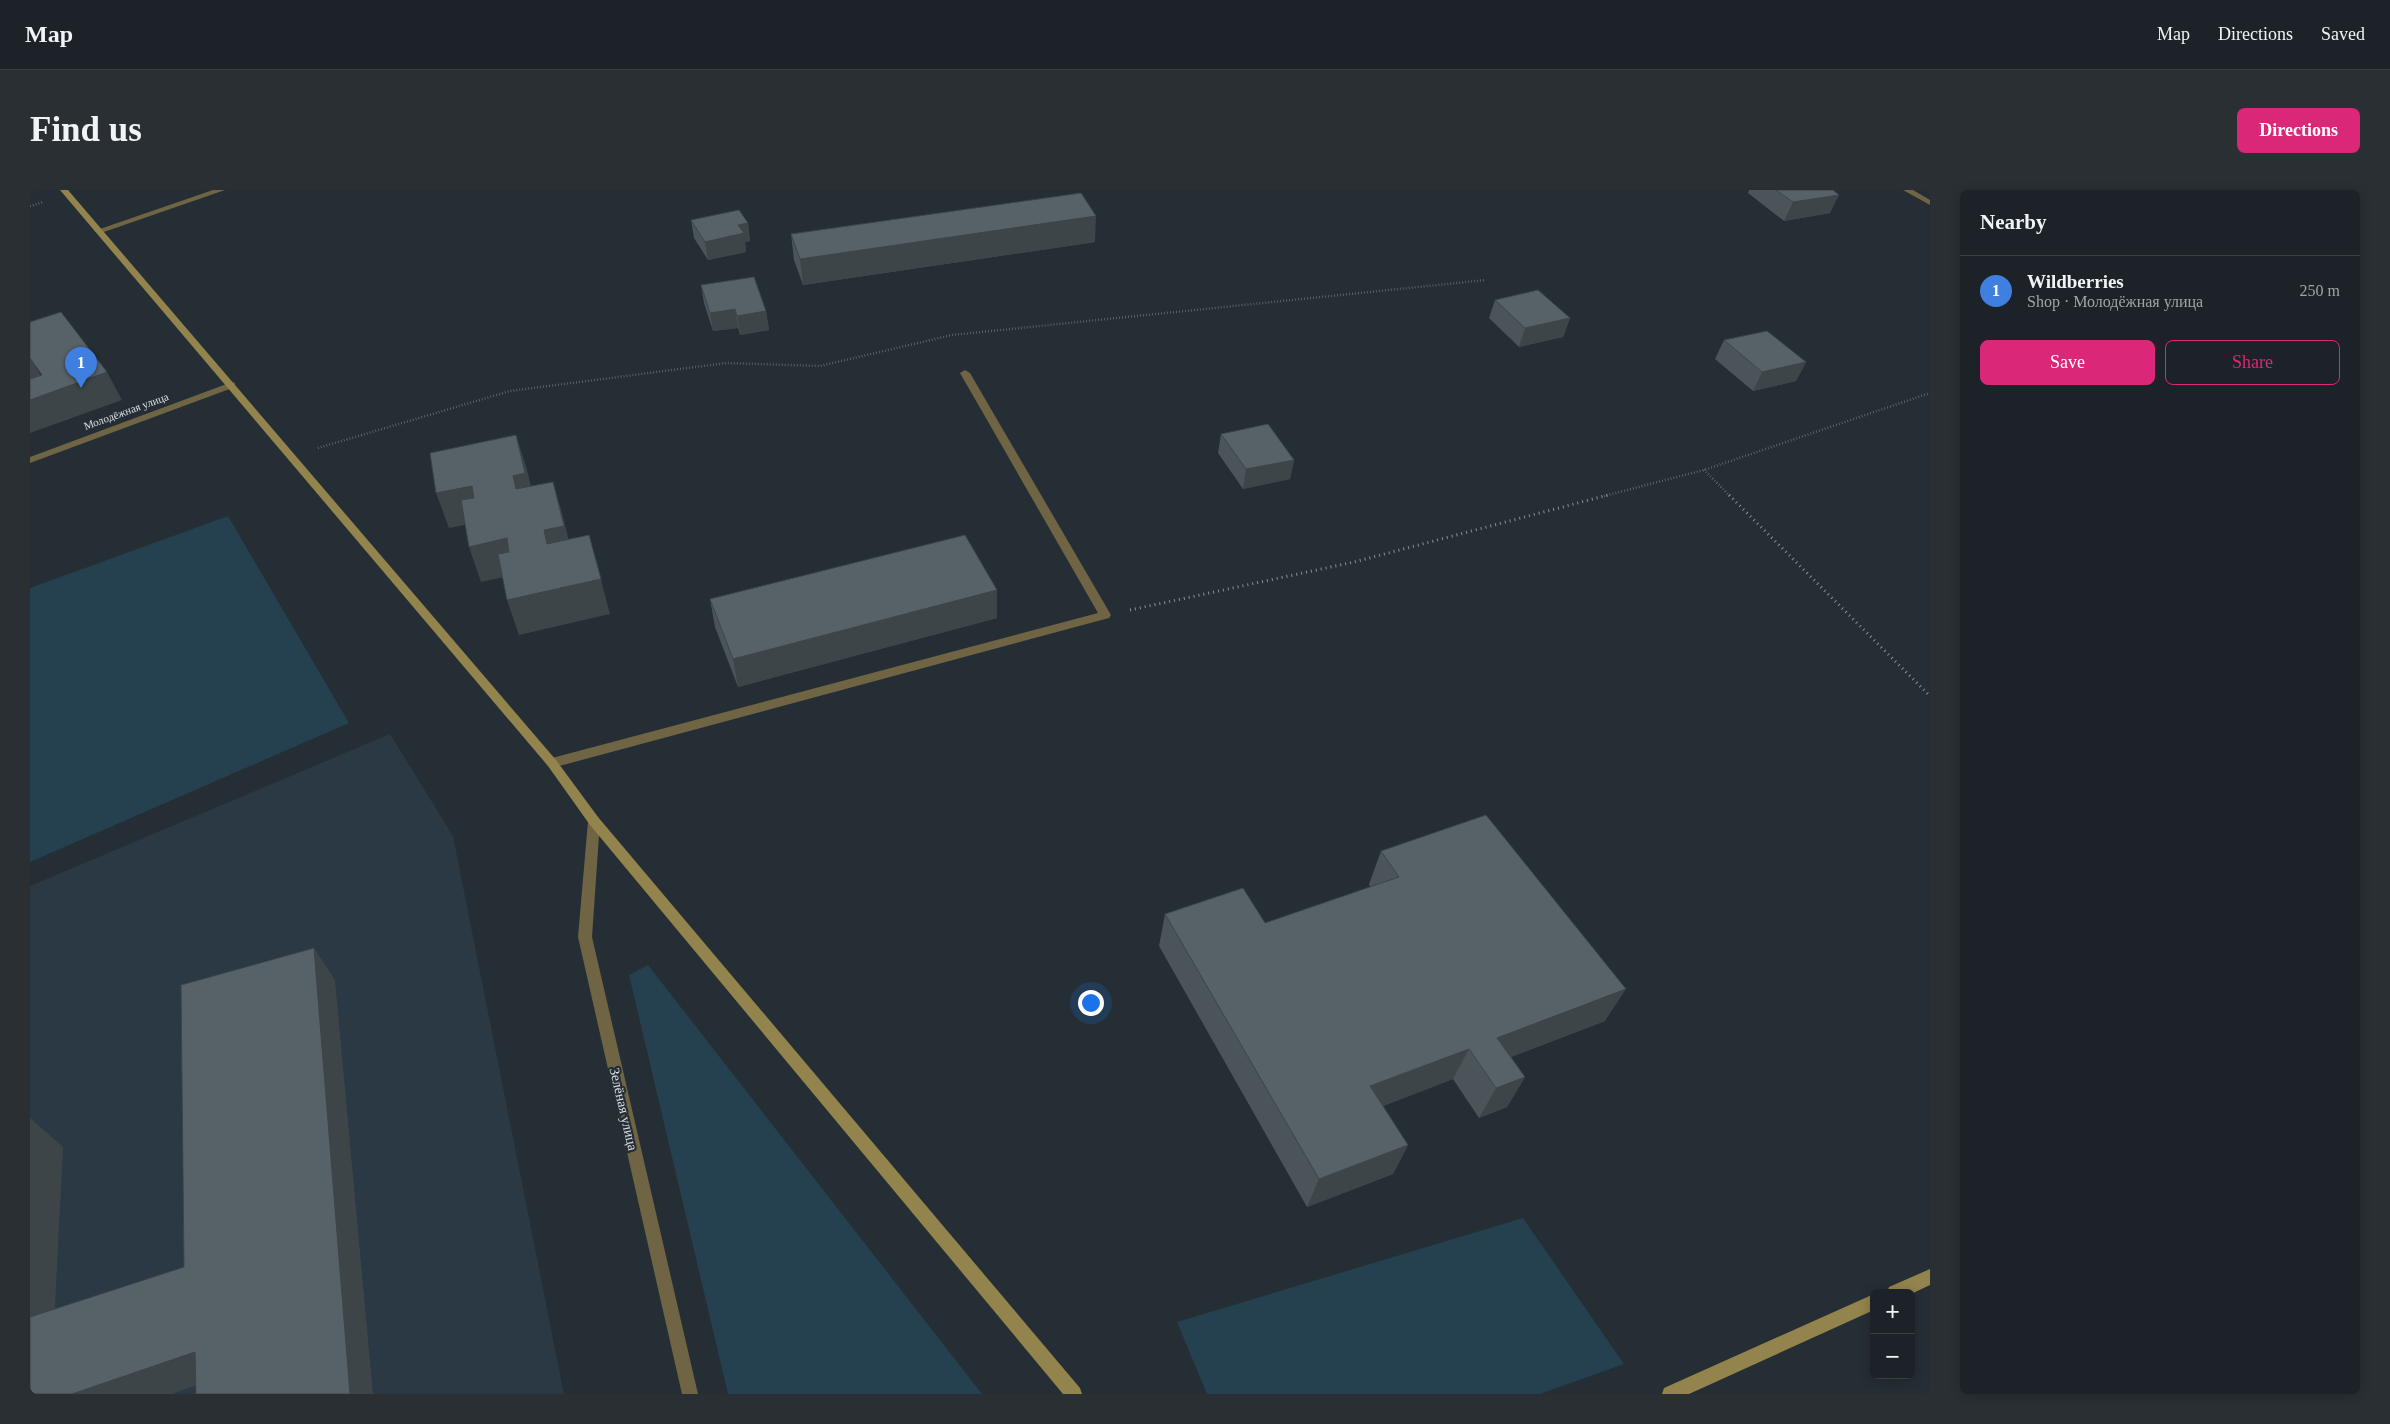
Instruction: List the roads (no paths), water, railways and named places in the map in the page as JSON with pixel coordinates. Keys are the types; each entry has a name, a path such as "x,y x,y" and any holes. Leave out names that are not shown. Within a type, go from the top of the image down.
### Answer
{"main road":[{"path":"64,190 552,763 594,821 1074,1394"},
{"path":"1903,1289 1930,1277"},
{"path":"1670,1394 1870,1304"}],"street":[{"path":"98,231 221,190"},
{"path":"1907,190 1930,203"},
{"path":"552,763 1105,615 965,373"},
{"name":"Молодёжная улица","path":"30,460 232,385"},
{"name":"Зелёная улица","path":"594,821 585,937 690,1394"}],"place":[{"name":"Wildberries","path":"81,388"}]}
